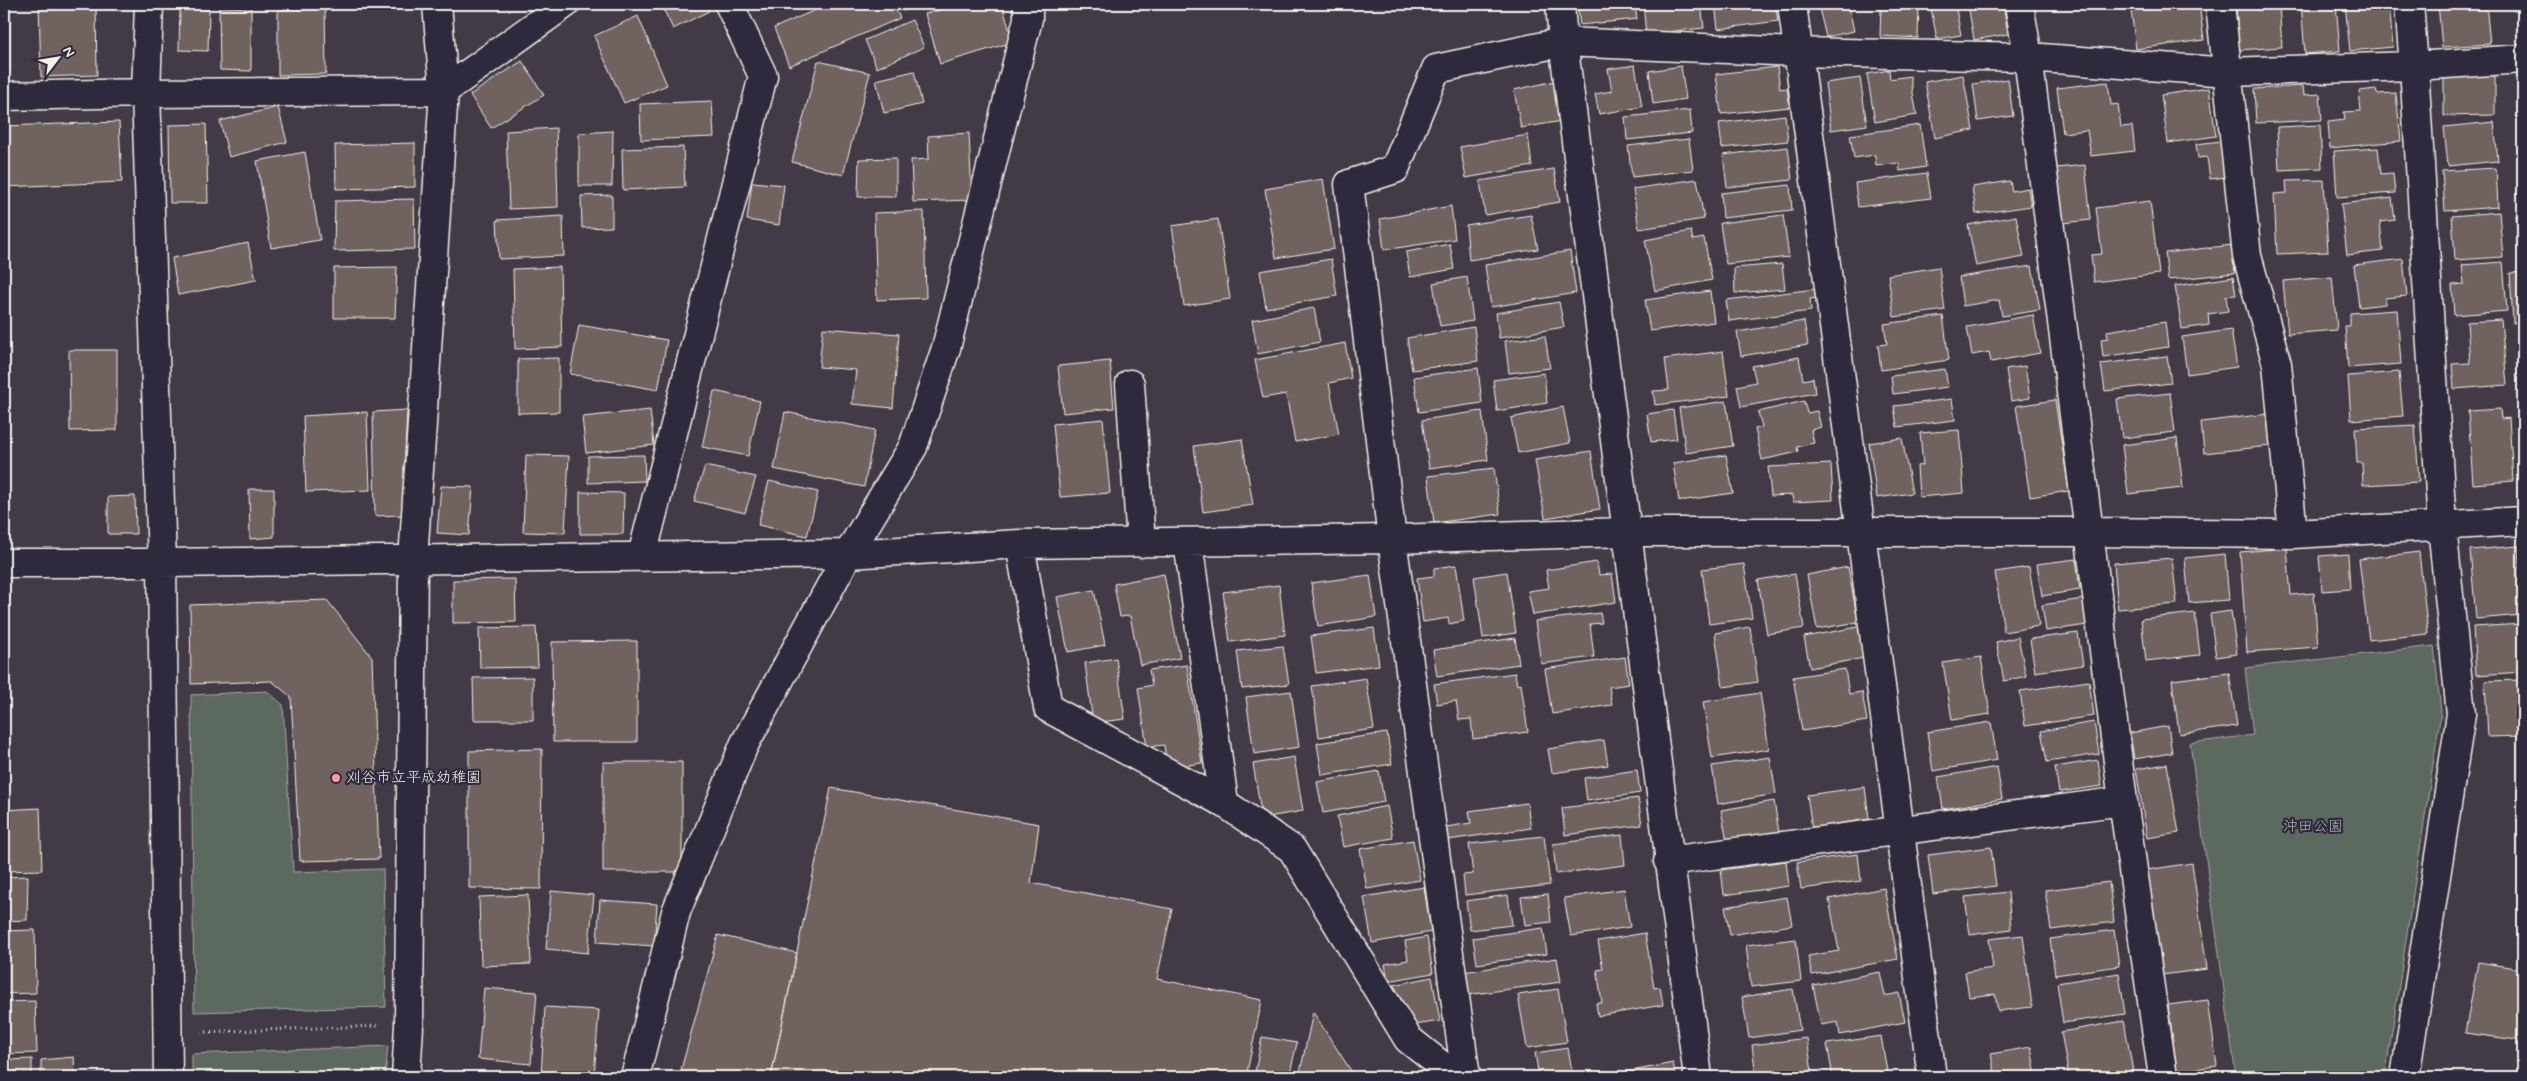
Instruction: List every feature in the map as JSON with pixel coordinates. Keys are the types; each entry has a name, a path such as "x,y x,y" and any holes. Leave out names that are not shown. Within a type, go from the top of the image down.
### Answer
{"street":[{"path":"149,4 146,93 162,563 168,1077"},
{"path":"406,1077 410,1026 413,560 444,91 437,4"},
{"path":"4,96 444,91 565,4"},
{"path":"642,556 763,76 729,4"},
{"path":"635,1077 676,912 744,746 848,554 912,447 946,348 1028,19 1028,4"},
{"path":"1560,4 1562,42 1628,532 1668,861 1698,1077"},
{"path":"1792,4 1862,532 1898,830 1932,1077"},
{"path":"2019,4 2028,57 2124,801 2163,1077"},
{"path":"2220,4 2247,256 2277,364 2293,534"},
{"path":"2405,1077 2460,714 2442,526 2409,4"},
{"path":"1466,1077 1392,539 1349,184 1395,169 1436,69 1562,42 1798,52 2028,57 2228,72 2414,66 2523,59"},
{"path":"1130,384 1141,543"},
{"path":"4,563 162,563 848,554 1020,544 1392,539 1628,532 2293,534 2523,522"},
{"path":"1188,542 1224,803"},
{"path":"1020,544 1048,708 1224,803 1292,849 1408,1039 1456,1077"},
{"path":"1668,861 2124,801"}],"path":[{"path":"168,1033 410,1026"}],"green space":[{"name":"沖田公園","path":"2434,646 2441,712 2385,1077 2236,1077 2190,743 2253,735 2245,668"},
{"path":"267,691 283,705 293,872 383,869 386,1007 194,1012 191,695"},
{"path":"388,1046 385,1077 192,1077 192,1054"}],"building":[{"path":"4,4 10,4 10,71 4,71"},
{"path":"39,4 96,4 97,75 41,77"},
{"path":"661,4 706,4 709,11 673,29"},
{"path":"829,4 893,4 900,18 789,66 774,28"},
{"path":"901,4 927,4 902,11"},
{"path":"960,4 1002,4 1013,42 940,64 925,14"},
{"path":"1577,4 1635,4 1637,19 1580,25"},
{"path":"1643,4 1701,4 1704,28 1646,34"},
{"path":"1715,4 1775,4 1778,21 1718,29"},
{"path":"1818,4 1848,4 1854,31 1826,37"},
{"path":"1865,4 1919,4 1918,38 1880,36 1881,5"},
{"path":"1930,4 1955,4 1961,35 1937,39"},
{"path":"1968,4 2003,4 2008,34 1974,40"},
{"path":"2165,4 2199,4 2204,40 2136,49 2131,10 2165,6"},
{"path":"2236,4 2279,4 2282,47 2239,50"},
{"path":"2301,4 2336,4 2340,51 2305,54"},
{"path":"2345,4 2389,4 2393,47 2350,51"},
{"path":"2438,4 2486,4 2490,44 2442,47"},
{"path":"2520,4 2523,4 2523,38"},
{"path":"251,7 251,71 220,70 219,8"},
{"path":"325,8 326,74 278,75 278,10"},
{"path":"180,9 209,9 208,51 179,50"},
{"path":"638,16 667,85 624,103 594,36"},
{"path":"912,20 924,47 877,68 865,40"},
{"path":"522,61 544,95 491,128 470,95"},
{"path":"818,61 870,73 843,175 792,162"},
{"path":"1635,65 1642,107 1599,114 1595,94 1612,91 1608,69"},
{"path":"1681,66 1686,99 1653,104 1649,71"},
{"path":"1777,67 1780,89 1787,88 1790,107 1721,114 1716,74"},
{"path":"1889,70 1890,79 1910,76 1917,115 1875,122 1867,74"},
{"path":"914,71 922,104 884,113 876,80"},
{"path":"1963,75 1973,130 1935,138 1925,82"},
{"path":"2495,75 2495,115 2444,116 2444,76"},
{"path":"1860,78 1867,125 1831,130 1825,83"},
{"path":"2008,79 2013,116 1978,121 1973,84"},
{"path":"1555,81 1562,121 1521,128 1514,90"},
{"path":"2108,82 2111,105 2118,104 2121,127 2132,126 2135,151 2091,156 2087,130 2063,133 2057,88"},
{"path":"2303,86 2304,95 2320,94 2322,120 2256,123 2254,89"},
{"path":"2209,88 2216,136 2168,143 2161,95"},
{"path":"2376,89 2377,94 2396,93 2401,141 2330,148 2328,122 2345,120 2344,112 2361,111 2359,91"},
{"path":"712,101 714,137 641,140 640,104"},
{"path":"278,107 287,142 229,157 220,121"},
{"path":"1690,110 1692,133 1627,140 1625,117"},
{"path":"1785,115 1788,141 1722,148 1719,123"},
{"path":"119,122 122,182 4,187 4,126"},
{"path":"2494,122 2498,161 2448,166 2444,127"},
{"path":"206,124 208,203 170,203 169,125"},
{"path":"1920,125 1926,167 1900,171 1899,163 1876,166 1875,155 1854,158 1850,135"},
{"path":"2320,125 2322,168 2279,170 2277,127"},
{"path":"556,128 558,207 509,209 506,131"},
{"path":"613,131 612,186 579,186 579,133"},
{"path":"969,133 972,200 913,202 911,160 929,159 928,136"},
{"path":"1528,135 1532,166 1466,178 1460,147"},
{"path":"1689,139 1693,170 1632,177 1628,146"},
{"path":"2221,141 2226,177 2210,179 2207,157 2198,158 2196,144"},
{"path":"415,143 415,187 336,189 335,145"},
{"path":"683,147 685,187 623,190 622,149"},
{"path":"1788,147 1792,180 1727,187 1723,155"},
{"path":"2378,148 2381,174 2393,173 2395,193 2337,197 2334,151"},
{"path":"305,152 320,240 271,248 257,161"},
{"path":"896,158 896,197 858,197 859,159"},
{"path":"2085,165 2091,220 2063,223 2056,168"},
{"path":"2496,168 2498,207 2445,211 2442,171"},
{"path":"1554,169 1560,202 1485,215 1480,181"},
{"path":"1927,173 1931,198 1858,207 1855,183"},
{"path":"1323,179 1334,249 1276,258 1265,189"},
{"path":"1697,179 1704,219 1639,229 1633,189"},
{"path":"2324,180 2328,252 2277,254 2274,194 2287,193 2286,181"},
{"path":"2010,181 2012,191 2028,188 2031,206 1976,214 1972,187"},
{"path":"752,182 784,185 779,225 747,220"},
{"path":"1790,185 1792,210 1723,218 1721,193"},
{"path":"612,195 612,227 582,228 581,196"},
{"path":"2392,198 2395,220 2380,222 2383,251 2347,255 2341,204"},
{"path":"414,199 415,249 334,251 335,201"},
{"path":"2150,201 2159,274 2094,282 2091,255 2102,254 2096,208"},
{"path":"1451,206 1455,239 1384,250 1380,219"},
{"path":"924,211 926,298 877,300 874,213"},
{"path":"2499,212 2503,257 2455,260 2452,216"},
{"path":"1531,215 1538,249 1469,260 1466,225"},
{"path":"1783,215 1789,257 1726,264 1720,223"},
{"path":"2516,215 2523,215 2523,243 2518,243"},
{"path":"563,216 564,256 499,259 497,220"},
{"path":"2016,216 2024,257 1976,266 1968,225"},
{"path":"1218,219 1230,299 1184,306 1172,226"},
{"path":"1691,231 1693,240 1704,238 1712,280 1655,291 1645,240"},
{"path":"248,243 256,280 178,295 172,258"},
{"path":"1450,244 1454,269 1410,277 1406,252"},
{"path":"2232,245 2235,273 2168,280 2165,253"},
{"path":"1570,251 1576,293 1491,307 1485,265"},
{"path":"1331,259 1337,296 1266,308 1260,271"},
{"path":"2403,259 2407,296 2385,298 2385,304 2359,307 2354,265"},
{"path":"2503,262 2507,311 2454,315 2452,285 2464,284 2462,265"},
{"path":"1782,264 1785,289 1735,293 1734,268"},
{"path":"2032,266 2040,310 2002,316 1999,300 1963,306 1959,277"},
{"path":"397,267 395,318 334,318 334,268"},
{"path":"560,267 562,347 515,349 513,269"},
{"path":"1939,267 1945,310 1894,317 1888,275"},
{"path":"2523,272 2523,322 2513,323 2510,273"},
{"path":"1467,277 1473,321 1440,326 1433,283"},
{"path":"2233,277 2236,295 2226,296 2228,311 2208,314 2209,325 2182,329 2175,286"},
{"path":"2332,277 2337,330 2288,334 2283,281"},
{"path":"1815,289 1817,298 1810,299 1811,311 1729,321 1726,300"},
{"path":"1710,291 1714,322 1650,331 1645,300"},
{"path":"1559,302 1564,327 1499,338 1496,313"},
{"path":"1314,308 1320,342 1258,354 1252,320"},
{"path":"2397,310 2401,364 2348,368 2345,326 2350,326 2350,313"},
{"path":"2033,315 2040,353 1991,362 1989,352 1972,355 1967,327"},
{"path":"1943,316 1949,360 1881,370 1878,345 1887,344 1884,324"},
{"path":"2501,320 2507,385 2454,389 2452,364 2470,363 2467,322"},
{"path":"1804,321 1808,345 1741,356 1737,332"},
{"path":"2165,322 2168,347 2103,357 2101,339 2108,338 2107,331"},
{"path":"579,325 667,340 658,390 570,374"},
{"path":"1474,327 1478,361 1412,370 1407,338"},
{"path":"823,328 899,334 893,408 852,404 856,370 819,367"},
{"path":"2231,330 2237,367 2187,374 2182,337"},
{"path":"1545,336 1550,368 1509,373 1505,341"},
{"path":"1345,343 1351,378 1329,383 1339,434 1295,442 1286,394 1263,398 1255,360"},
{"path":"69,350 117,350 117,430 70,431"},
{"path":"1723,351 1729,396 1655,405 1653,391 1669,390 1665,359"},
{"path":"2521,353 2523,353 2523,382 2521,382"},
{"path":"2167,356 2171,383 2105,391 2101,364"},
{"path":"1799,357 1803,380 1813,378 1815,393 1741,407 1737,386 1756,382 1752,366"},
{"path":"559,358 559,412 518,413 518,359"},
{"path":"1110,361 1114,408 1063,413 1058,366"},
{"path":"2025,366 2030,398 2011,401 2006,369"},
{"path":"1478,368 1482,403 1419,412 1414,377"},
{"path":"1945,369 1948,387 1893,394 1891,376"},
{"path":"2399,372 2403,416 2351,420 2348,376"},
{"path":"1544,373 1547,403 1497,411 1493,380"},
{"path":"2523,389 2523,438 2521,438 2520,390"},
{"path":"714,391 760,401 748,456 702,447"},
{"path":"2170,393 2175,432 2122,438 2117,399"},
{"path":"1952,399 1955,420 1897,427 1894,406"},
{"path":"2055,400 2069,491 2030,497 2016,406"},
{"path":"1726,401 1733,446 1686,453 1679,408"},
{"path":"1804,401 1807,413 1817,411 1821,427 1811,430 1814,443 1797,447 1798,452 1762,460 1755,429 1762,427 1758,412"},
{"path":"1563,407 1570,443 1518,453 1511,418"},
{"path":"2500,409 2501,419 2509,418 2513,481 2473,484 2468,411"},
{"path":"407,410 402,515 375,516 373,412"},
{"path":"650,410 654,445 586,453 582,417"},
{"path":"1673,410 1677,439 1651,442 1647,414"},
{"path":"1482,411 1488,460 1429,468 1422,420"},
{"path":"367,412 370,490 306,492 303,416"},
{"path":"785,412 875,430 864,487 774,469"},
{"path":"2267,414 2270,446 2204,453 2201,422"},
{"path":"1103,419 1110,493 1060,497 1053,424"},
{"path":"2415,425 2419,482 2363,485 2362,463 2357,463 2355,428"},
{"path":"1959,430 1964,493 1919,497 1917,466 1923,465 1920,433"},
{"path":"1902,438 1912,493 1877,498 1869,443"},
{"path":"2177,438 2183,488 2128,494 2122,445"},
{"path":"1242,439 1253,505 1203,512 1194,446"},
{"path":"1591,451 1600,509 1545,518 1535,460"},
{"path":"526,455 569,456 565,533 523,532"},
{"path":"644,455 645,481 588,483 588,456"},
{"path":"1726,455 1733,493 1679,501 1673,463"},
{"path":"1831,464 1833,500 1793,502 1792,495 1771,496 1768,467"},
{"path":"705,466 756,477 745,513 694,501"},
{"path":"1494,468 1500,514 1434,523 1428,476"},
{"path":"769,481 818,492 807,536 758,525"},
{"path":"441,486 473,487 469,535 437,533"},
{"path":"249,489 274,489 274,537 250,539"},
{"path":"580,492 624,493 623,534 580,534"},
{"path":"135,496 136,534 108,534 108,497"},
{"path":"2519,546 2523,615 2476,619 2470,550"},
{"path":"2287,548 2291,595 2314,593 2318,647 2247,652 2240,552"},
{"path":"2419,552 2428,634 2369,640 2359,559"},
{"path":"2225,554 2229,600 2189,603 2185,558"},
{"path":"2348,554 2350,589 2322,591 2319,556"},
{"path":"2172,558 2177,604 2118,609 2114,563"},
{"path":"2076,559 2080,590 2042,596 2037,564"},
{"path":"1597,562 1599,575 1612,574 1616,602 1533,615 1528,591 1549,588 1546,570"},
{"path":"1744,564 1752,618 1709,624 1702,569"},
{"path":"1456,565 1464,621 1449,624 1448,618 1423,622 1417,578 1434,576 1434,568"},
{"path":"1848,567 1858,622 1817,629 1807,575"},
{"path":"2029,567 2039,626 2004,632 1995,572"},
{"path":"1507,572 1516,633 1483,638 1474,577"},
{"path":"1164,574 1180,658 1140,665 1130,616 1120,617 1114,584"},
{"path":"1795,574 1804,628 1767,634 1758,580"},
{"path":"1370,575 1376,617 1318,626 1311,583"},
{"path":"515,579 516,622 453,623 453,580"},
{"path":"1279,585 1285,635 1230,642 1223,592"},
{"path":"1094,590 1105,645 1068,652 1057,597"},
{"path":"2083,599 2087,625 2046,631 2042,605"},
{"name":"刈谷市立平成幼稚園","path":"327,600 372,657 379,859 300,861 291,697 272,681 191,684 190,605"},
{"path":"2231,611 2237,654 2216,657 2210,614"},
{"path":"1600,613 1602,623 1590,624 1594,657 1541,664 1535,621"},
{"path":"2195,613 2200,655 2146,661 2141,619"},
{"path":"2523,624 2523,672 2476,675 2473,627"},
{"path":"536,627 538,667 480,668 479,628"},
{"path":"1750,627 1758,682 1723,687 1715,633"},
{"path":"1858,627 1864,658 1810,668 1804,637"},
{"path":"1374,628 1379,665 1316,673 1311,636"},
{"path":"2078,633 2083,665 2035,672 2030,639"},
{"path":"2018,637 2026,676 2004,681 1996,642"},
{"path":"1515,638 1519,664 1437,676 1433,650"},
{"path":"637,641 637,742 553,742 552,642"},
{"path":"1283,646 1289,684 1242,689 1237,651"},
{"path":"1625,657 1629,684 1609,687 1612,705 1552,714 1545,669"},
{"path":"1981,657 1990,714 1952,720 1943,663"},
{"path":"1116,658 1125,719 1093,723 1085,663"},
{"path":"1187,665 1202,763 1167,768 1164,745 1147,747 1138,688 1152,685 1149,670"},
{"path":"1845,669 1849,694 1862,692 1867,721 1802,731 1793,677"},
{"path":"1515,673 1517,685 1521,684 1528,732 1473,739 1471,719 1459,720 1456,701 1437,704 1434,684"},
{"path":"2229,673 2237,726 2179,734 2172,680"},
{"path":"533,677 533,720 474,720 473,678"},
{"path":"1366,678 1374,729 1319,737 1312,686"},
{"path":"2523,680 2523,736 2488,737 2485,681"},
{"path":"2089,681 2094,716 2025,726 2020,691"},
{"path":"1291,691 1299,747 1254,754 1246,697"},
{"path":"1760,693 1769,749 1712,758 1703,702"},
{"path":"1991,722 1997,760 1933,771 1927,732"},
{"path":"2094,722 2099,754 2047,762 2041,731"},
{"path":"2168,726 2172,753 2134,759 2130,733"},
{"path":"1387,733 1392,764 1322,775 1317,743"},
{"path":"1604,740 1608,765 1552,773 1548,749"},
{"path":"542,749 541,889 469,888 469,751"},
{"path":"1294,757 1303,811 1262,818 1253,764"},
{"path":"1770,757 1776,794 1718,804 1712,766"},
{"path":"2098,760 2102,786 2059,792 2055,767"},
{"path":"603,762 682,762 682,872 603,872"},
{"path":"2167,764 2179,833 2147,838 2136,769"},
{"path":"1997,767 2002,799 1943,809 1938,777"},
{"path":"1637,770 1640,793 1587,801 1584,778"},
{"path":"1379,771 1384,802 1323,813 1317,782"},
{"path":"1865,787 1869,819 1812,828 1807,795"},
{"path":"831,788 1039,824 1031,883 1172,909 1157,979 1262,1000 1246,1077 771,1077"},
{"path":"1638,798 1642,825 1565,835 1562,808"},
{"path":"1774,801 1779,833 1727,841 1721,810"},
{"path":"1527,803 1531,828 1448,840 1446,827 1471,823 1469,811"},
{"path":"1387,806 1393,838 1343,847 1337,816"},
{"path":"40,808 42,870 4,871 4,810"},
{"path":"1622,835 1625,865 1556,874 1553,844"},
{"path":"1544,836 1550,885 1465,895 1463,875 1473,874 1469,844"},
{"path":"1413,840 1420,880 1367,889 1360,849"},
{"path":"1991,847 1996,886 1933,894 1928,855"},
{"path":"1858,854 1861,881 1801,889 1797,862"},
{"path":"1786,861 1789,886 1724,895 1721,870"},
{"path":"2192,863 2207,969 2162,975 2147,870"},
{"path":"28,876 27,920 4,921 4,877"},
{"path":"2109,882 2114,922 2051,930 2045,890"},
{"path":"1424,887 1431,932 1372,943 1364,897"},
{"path":"1884,888 1898,959 1812,975 1808,956 1839,951 1829,899"},
{"path":"1624,889 1630,927 1571,936 1564,898"},
{"path":"551,891 594,895 588,953 546,949"},
{"path":"2008,892 2011,929 1970,935 1965,897"},
{"path":"1548,894 1551,922 1525,925 1521,897"},
{"path":"528,895 531,964 481,966 479,897"},
{"path":"1508,895 1512,925 1470,930 1466,901"},
{"path":"1787,897 1792,925 1730,935 1725,907"},
{"path":"600,900 657,904 654,946 597,942"},
{"path":"1543,928 1547,954 1477,964 1473,938"},
{"path":"35,930 36,993 4,994 4,931"},
{"path":"2114,930 2119,966 2055,975 2050,939"},
{"path":"1645,933 1654,988 1660,987 1663,1005 1598,1016 1596,1003 1602,1003 1597,970 1603,969 1598,941"},
{"path":"718,935 797,953 771,1077 679,1077"},
{"path":"2023,935 2032,1007 1998,1011 1995,994 1969,997 1965,972 1993,968 1989,939"},
{"path":"1427,937 1433,973 1388,981 1385,964 1408,960 1405,941"},
{"path":"1796,939 1801,981 1751,987 1746,945"},
{"path":"1557,958 1561,982 1467,995 1463,972"},
{"path":"2478,962 2523,969 2523,1005 2517,1040 2465,1033"},
{"path":"1880,972 1885,996 1899,993 1905,1022 1840,1035 1838,1022 1821,1025 1813,985"},
{"path":"2119,973 2125,1014 2063,1023 2057,983"},
{"path":"1432,977 1440,1021 1415,1025 1394,985"},
{"path":"484,988 537,992 531,1064 478,1059"},
{"path":"1558,989 1567,1042 1527,1048 1518,995"},
{"path":"1793,989 1800,1030 1749,1038 1742,997"},
{"path":"2208,1000 2217,1066 2177,1071 2168,1005"},
{"path":"35,1001 37,1053 4,1054 4,1002"},
{"path":"545,1007 599,1010 594,1077 541,1076"},
{"path":"1313,1012 1355,1077 1299,1077"},
{"path":"2124,1021 2134,1077 2069,1077 2061,1032"},
{"path":"1881,1036 1888,1077 1833,1077 1827,1044"},
{"path":"1262,1037 1297,1043 1289,1077 1254,1077"},
{"path":"1807,1038 1812,1072 1756,1077 1752,1045"},
{"path":"2031,1047 2036,1077 1995,1077 1991,1054"},
{"path":"1568,1048 1573,1077 1539,1077 1535,1053"},
{"path":"74,1057 75,1077 41,1077 41,1060"},
{"path":"32,1059 32,1077 4,1077 4,1060"},
{"path":"1673,1063 1676,1077 1617,1077 1616,1074"},
{"path":"2218,1070 2220,1077 2178,1076"},
{"path":"133,1072 133,1077 84,1077 84,1075"}],"place":[{"name":"刈谷市立平成幼稚園","path":"336,778"}]}
